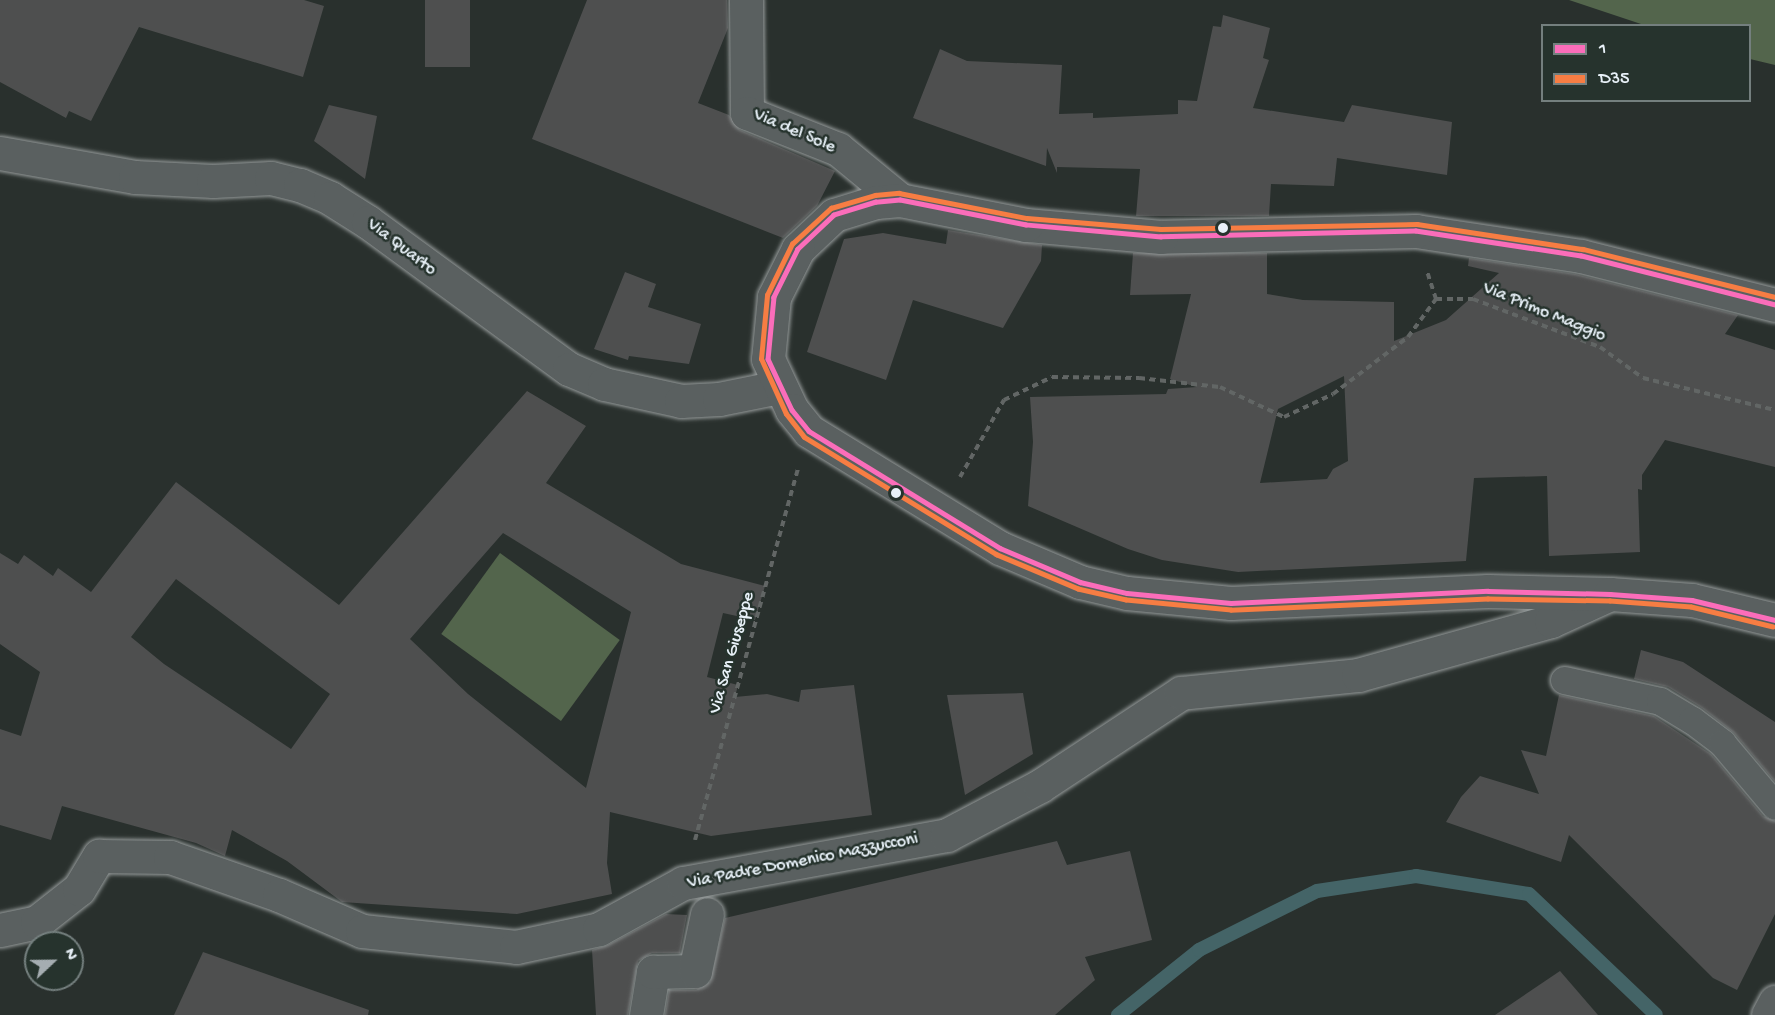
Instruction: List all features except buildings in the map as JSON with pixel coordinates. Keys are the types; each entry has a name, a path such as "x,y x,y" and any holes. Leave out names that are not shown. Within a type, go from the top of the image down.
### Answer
{"street":[{"name":"Via del Sole","path":"746,0 747,113 838,149 900,200"},
{"name":"Via Quarto","path":"0,153 135,177 213,181 271,178 300,185 330,198 368,222 534,346 595,380 681,401 719,399 779,387"},
{"path":"1766,612 1692,600 1610,594 1488,591 1231,603 1127,593 1080,582 1035,566 860,466 809,431 779,387 768,358 769,327 774,297 798,249 834,215 876,202 900,200 1016,224 1161,237 1416,231 1581,256 1775,305"},
{"name":"Via Padre Domenico Mazzucconi","path":"0,930 37,922 79,889 99,856 170,857 279,895 362,931 516,947 599,929 682,883 948,835 1041,786 1182,693 1358,675 1551,621 1610,594"},
{"path":"646,1015 653,972 695,970 707,914"},
{"path":"1768,1015 1775,1002"}],"lane":[{"path":"1564,680 1660,701 1692,720 1722,742 1775,806"}],"path":[{"path":"939,510 1004,400 1052,377 1139,378 1220,387 1284,417 1333,394 1408,337 1436,299 1416,231"},
{"name":"Via Primo Maggio","path":"1436,299 1473,299 1600,347 1643,378 1775,410"},
{"name":"Via San Giuseppe","path":"682,883 809,431"}],"green space":[{"path":"1569,0 1775,0 1775,65 1751,59 1751,24 1641,24"},
{"path":"500,553 620,640 561,721 441,634"}],"waterway":[{"path":"1118,1015 1199,950 1317,891 1416,876 1529,894 1656,1015"}],"transit line":[{"name":"D35","path":"1773,627 1691,607 1610,601 1488,599 1231,610 1126,600 1078,589 997,555 804,437 786,414 761,359 767,295 792,244 831,208 875,195 899,193 1027,218 1161,229 1417,224 1583,249 1775,297"},
{"name":"1","path":"1775,305 1581,256 1416,231 1161,237 1026,225 900,200 876,202 834,215 798,249 774,297 768,359 792,410 809,431 1000,548 1080,582 1127,593 1231,603 1488,591 1610,594 1692,600 1775,620"}]}
